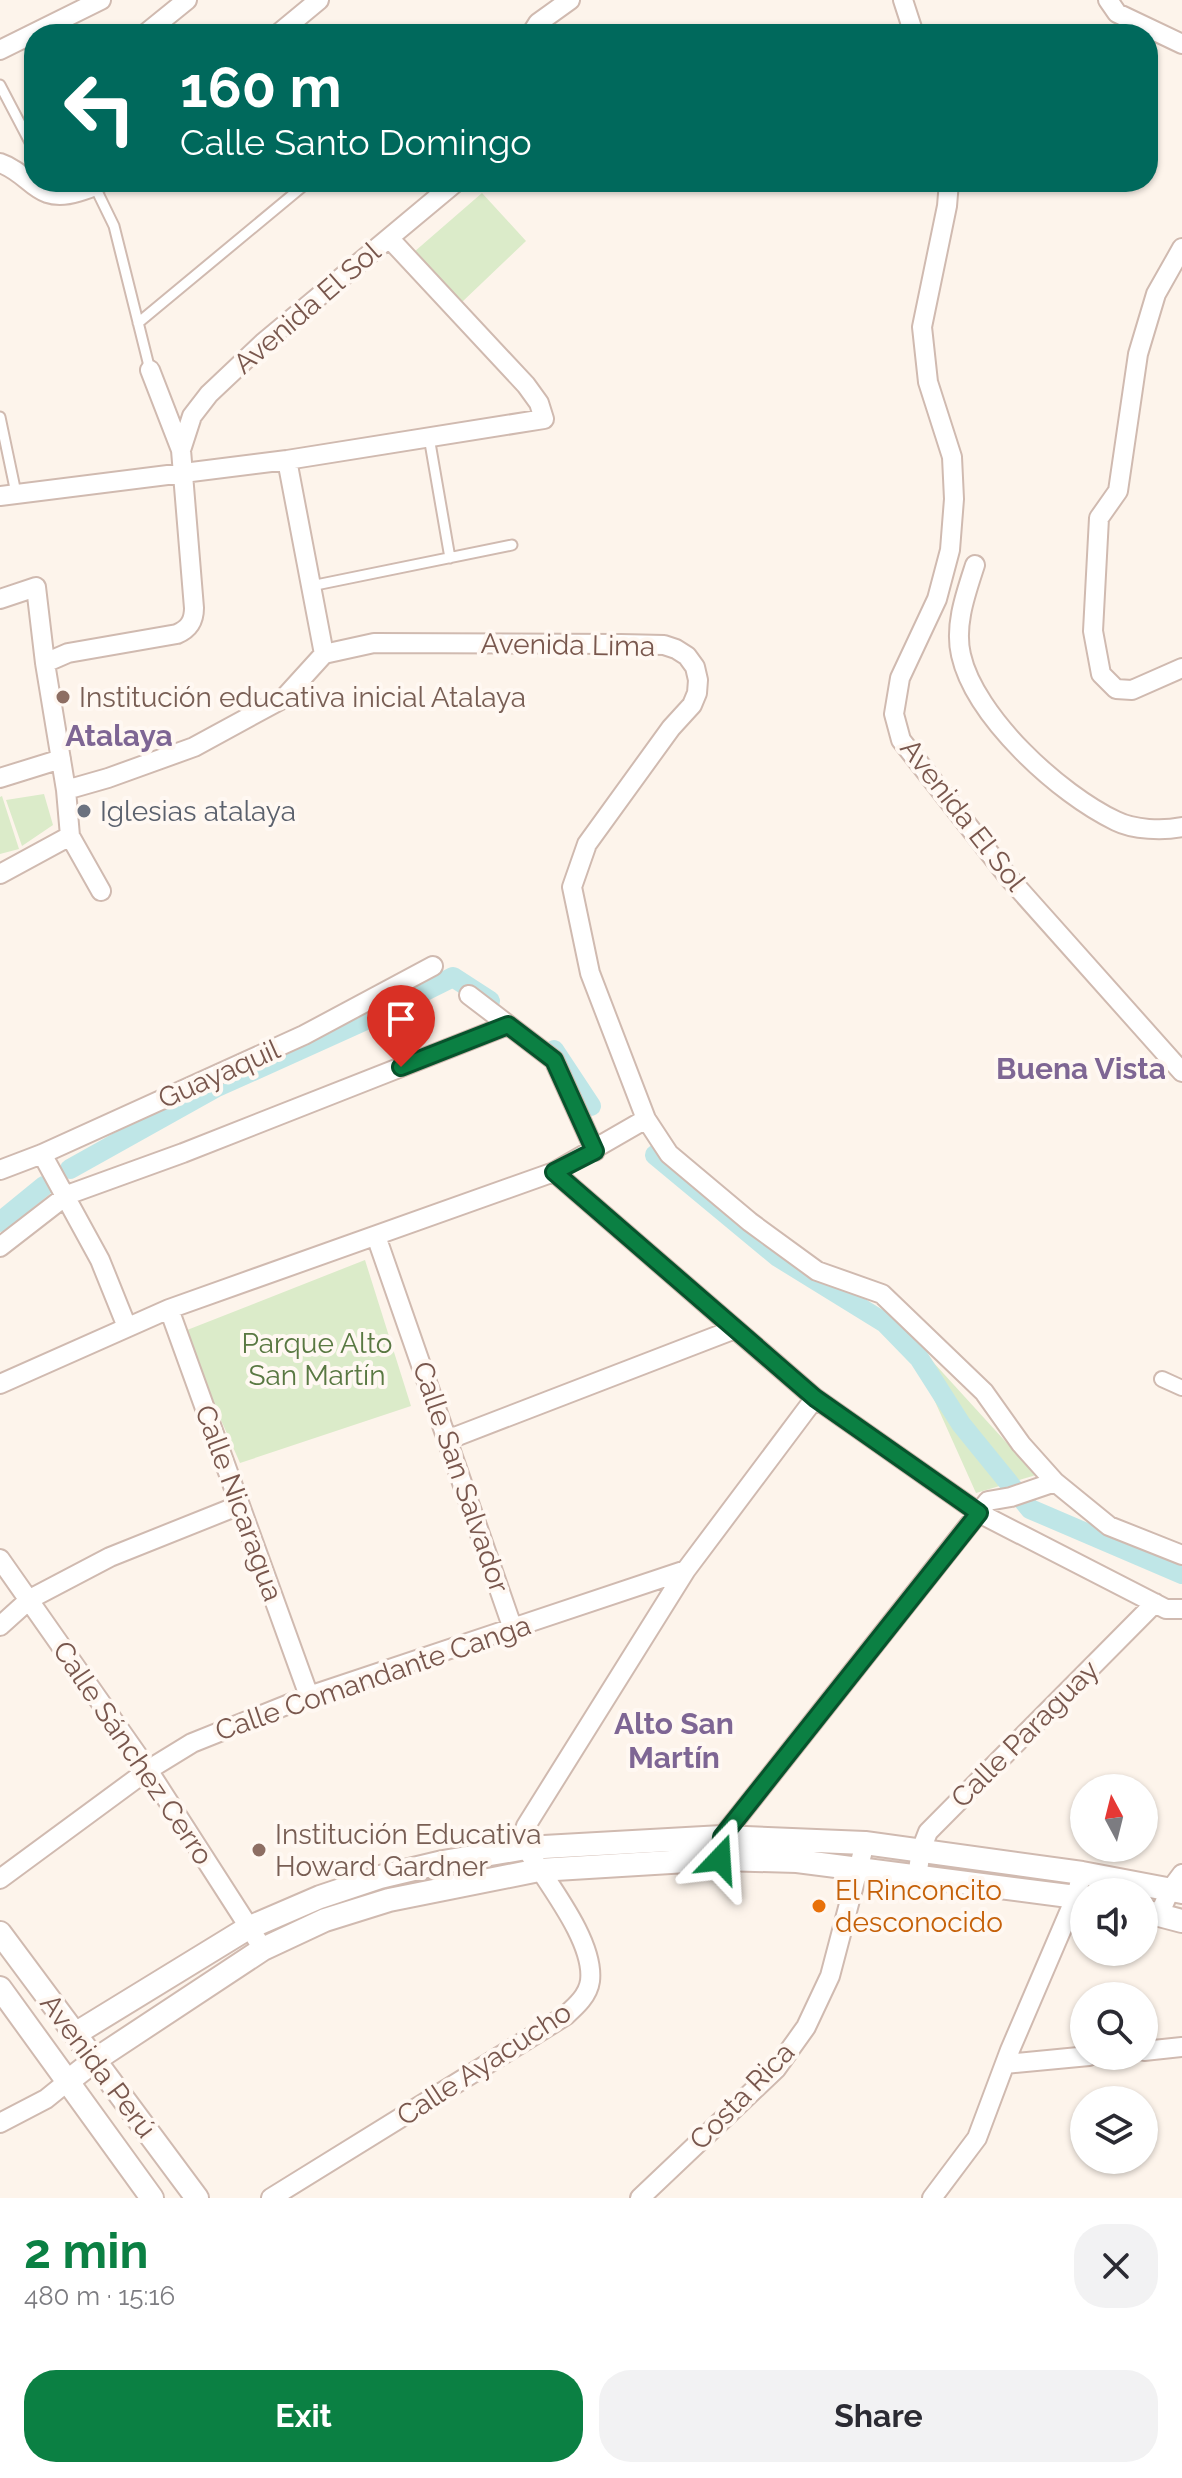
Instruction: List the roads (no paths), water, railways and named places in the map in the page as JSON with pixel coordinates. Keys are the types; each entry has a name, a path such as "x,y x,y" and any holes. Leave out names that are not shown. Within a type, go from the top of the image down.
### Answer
{"street":[{"path":"53,24 101,0"},
{"path":"157,24 187,0"},
{"path":"290,24 319,0"},
{"path":"537,24 570,0"},
{"path":"903,0 911,24"},
{"path":"1108,0 1117,13 1140,24"},
{"path":"1158,33 1182,44"},
{"path":"0,50 24,38"},
{"path":"0,163 12,167 24,179"},
{"name":"Avenida El Sol","path":"181,450 192,416 209,394 263,343 444,192"},
{"name":"Avenida El Sol","path":"948,192 922,327 928,382 952,457 954,499 950,550 937,599 900,678 894,714 901,740 1009,878 1176,1065"},
{"path":"8,494 287,460 544,419 539,403 526,385 389,238"},
{"path":"1182,248 1156,294 1138,354 1118,491 1099,518 1093,631 1101,674 1116,689 1132,690 1182,668"},
{"path":"45,663 68,653 177,634 189,627 192,621 194,608 181,450 150,370"},
{"path":"66,790 194,747 284,698 324,654 287,460"},
{"path":"975,565 962,605 959,644 967,673 988,714 1064,791 1118,823 1167,830 1182,827"},
{"path":"0,599 36,587 70,836 101,891"},
{"name":"Avenida Lima","path":"324,654 374,643 664,645 687,656 695,667 697,693 692,705 671,728 587,844 572,887 590,973 646,1119"},
{"path":"0,778 61,759"},
{"path":"0,874 70,836"},
{"name":"Guayaquil","path":"0,1170 42,1154 304,1035 433,966"},
{"path":"469,995 554,1060 595,1151"},
{"path":"0,1247 67,1195 183,1153 508,1025"},
{"path":"1176,1065 1182,1042"},
{"path":"0,1384 169,1309 554,1172 646,1119 669,1154 750,1222 817,1271 882,1294 984,1392 1021,1444 1055,1482 1109,1526 1182,1555"},
{"path":"42,1154 100,1260 127,1327"},
{"path":"554,1172 815,1398 979,1513 1166,1609 1182,1609"},
{"name":"Calle San Salvador","path":"376,1236 513,1629"},
{"name":"Calle Nicaragua","path":"169,1309 309,1696"},
{"path":"447,1440 735,1329"},
{"path":"1162,1379 1182,1388"},
{"path":"526,1848 523,1836 526,1826 686,1570 815,1398"},
{"path":"721,1848 988,1501 1011,1497 1055,1482"},
{"path":"0,1626 30,1599 110,1557 240,1505"},
{"name":"Calle Sánchez Cerro","path":"0,1559 148,1770 263,1949"},
{"name":"Calle Comandante Canga","path":"0,1879 148,1770 192,1743 309,1696 686,1570"},
{"name":"Calle Paraguay","path":"917,1877 921,1850 928,1832 1155,1603"},
{"path":"75,2034 248,1928 320,1897 380,1877 443,1862 526,1848 721,1848 865,1843 1178,1885"},
{"name":"Costa Rica","path":"640,2198 776,2069 806,2027 830,1976 865,1843"},
{"name":"Calle Ayacucho","path":"271,2198 565,2016 581,2001 590,1983 588,1959 579,1935 526,1848"},
{"path":"0,2123 46,2099 95,2060 263,1949 325,1920 389,1900 539,1870 721,1848 859,1870 1070,1896"},
{"path":"1082,1873 1082,1878"},
{"path":"1158,1907 1178,1885"},
{"path":"1158,1915 1182,1921"},
{"path":"939,2195 977,2138 1005,2064 1070,1919"},
{"name":"Avenida Perú","path":"0,1933 197,2198"},
{"path":"5,1995 35,1982"},
{"name":"Avenida Perú","path":"5,1995 152,2198"},
{"path":"1158,2050 1182,2047"},
{"path":"1005,2064 1070,2058"}],"lane":[{"path":"0,85 24,131"},
{"path":"100,192 114,226 150,370"},
{"path":"138,323 296,192"},
{"path":"0,417 8,494"},
{"path":"429,437 450,558"},
{"path":"311,586 512,545"}],"waterway":[{"path":"70,1169 215,1088 453,977 490,1001"},
{"path":"554,1050 591,1106"},
{"path":"655,1155 778,1257 885,1323 919,1358 961,1424 1030,1509 1182,1574"},
{"path":"0,1222 44,1186"}],"place":[{"name":"Institución educativa inicial Atalaya","path":"63,697"},
{"name":"Iglesias atalaya","path":"84,811"},
{"name":"Institución Educativa Howard Gardner","path":"259,1850"},
{"name":"El Rinconcito desconocido","path":"819,1906"}],"district":[{"name":"Atalaya","path":"119,735"},
{"name":"Buena Vista","path":"1081,1068"},
{"name":"Alto San Martín","path":"674,1740"}],"park label":[{"name":"Parque Alto San Martín","path":"317,1359"}]}
